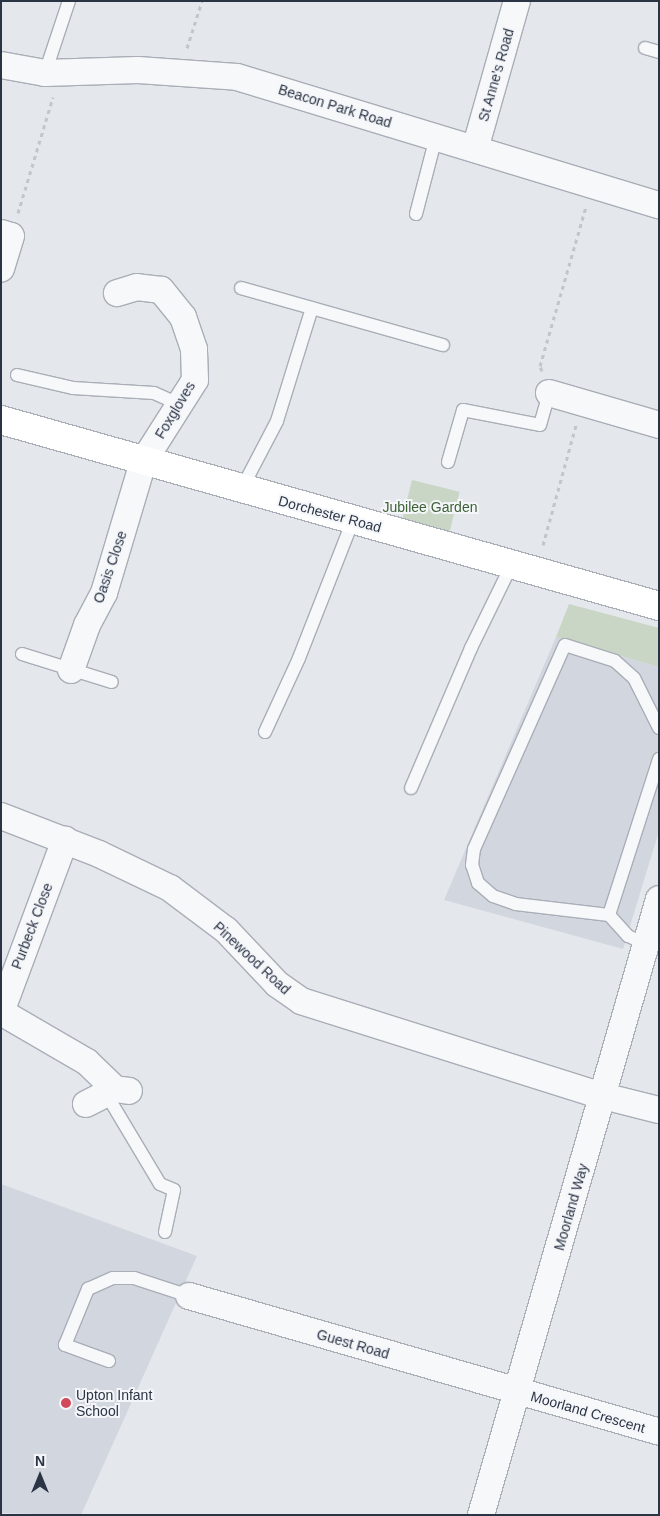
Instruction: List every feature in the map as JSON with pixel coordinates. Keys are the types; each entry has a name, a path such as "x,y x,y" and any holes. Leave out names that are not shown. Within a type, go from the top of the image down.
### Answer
{"main road":[{"name":"Dorchester Road","path":"1,420 241,490 659,606"}],"street":[{"name":"St Anne's Road","path":"475,149 517,1"},
{"name":"Beacon Park Road","path":"1,65 53,73 138,70 237,77 659,205"},
{"path":"1,268 6,234"},
{"name":"Foxgloves","path":"117,293 137,287 161,290 183,317 194,349 195,380 181,406 143,462"},
{"path":"549,394 659,426"},
{"name":"Oasis Close","path":"71,670 87,626 104,593 143,462"},
{"name":"Pinewood Road","path":"1,816 65,840 170,888 226,930 277,984 301,1001 603,1096"},
{"name":"Purbeck Close","path":"65,840 1,1012 87,1062 109,1094"},
{"name":"Moorland Way","path":"481,1515 659,899"},
{"path":"603,1096 659,1110"},
{"name":"Guest Road","path":"189,1296 518,1392"},
{"name":"Moorland Crescent","path":"518,1392 659,1432"}],"lane":[{"path":"53,73 69,1"},
{"path":"645,48 659,52"},
{"path":"416,214 436,137"},
{"path":"241,288 443,345"},
{"path":"241,490 277,421 312,308"},
{"path":"17,374 73,388 154,393 181,406"},
{"path":"448,462 463,410 540,425 549,394"},
{"path":"265,732 299,658 353,520"},
{"path":"411,788 471,648 512,564"},
{"path":"646,944 628,936 609,915 516,904 493,896 478,883 472,865 474,849 565,645 616,661 634,678 659,728"},
{"path":"22,654 112,682"},
{"path":"609,915 659,759"},
{"path":"109,1094 160,1184 174,1190 165,1232"},
{"path":"109,1361 65,1345 88,1289 113,1278 134,1278 189,1296"}],"path":[{"path":"179,73 202,1"},
{"path":"6,234 53,73"},
{"path":"549,394 540,366 593,185"},
{"path":"541,545 582,403"}],"shaded area":[{"path":"556,637 659,667 659,831 623,949 444,900"},
{"name":"Upton Infant School","path":"1,1184 197,1256 81,1515 1,1513"}],"green space":[{"name":"Jubilee Garden","path":"412,480 460,492 449,535 401,523"},
{"path":"569,604 659,628 659,667 556,637"}],"place":[{"name":"Upton Infant School","path":"66,1403"}]}
